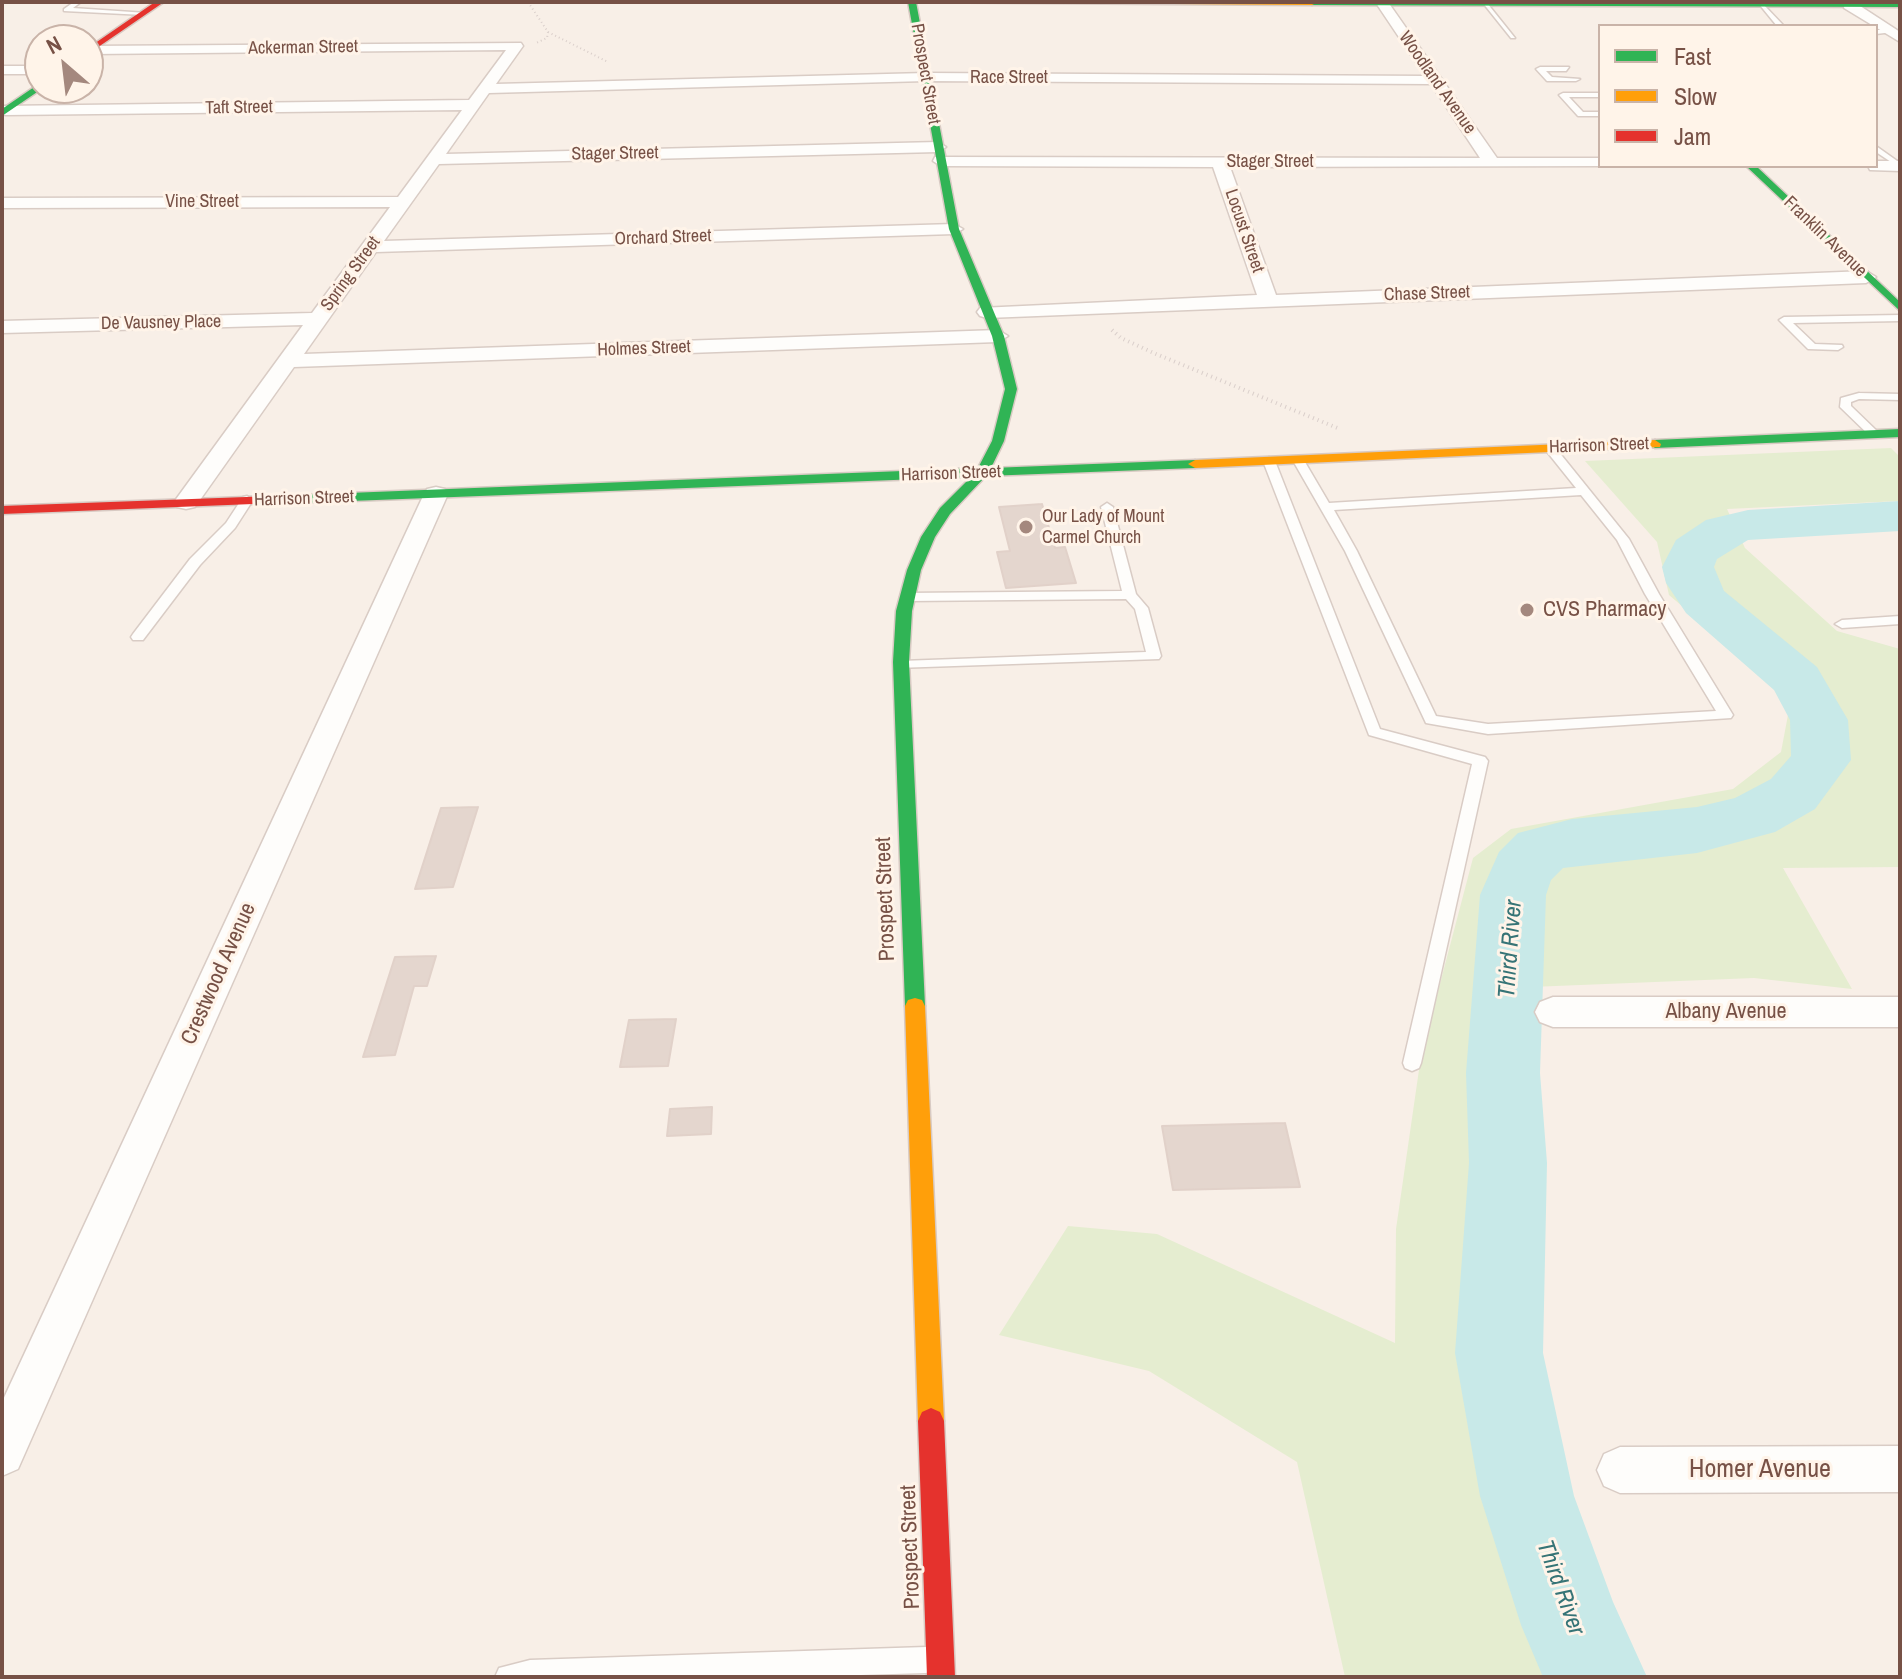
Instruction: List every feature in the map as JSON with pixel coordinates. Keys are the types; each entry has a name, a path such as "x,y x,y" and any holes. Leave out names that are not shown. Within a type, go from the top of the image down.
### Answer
{"street":[{"path":"902,2 1891,4"},
{"name":"Prospect Street","path":"912,2 954,229 998,336 1011,389 998,441 982,473 945,511 928,537 914,570 907,597 901,665 940,1668"},
{"name":"Woodland Avenue","path":"1382,3 1492,163"},
{"path":"1583,3 1605,24"},
{"path":"1849,5 1875,24"},
{"path":"104,41 152,7"},
{"name":"Ackerman Street","path":"104,51 516,46"},
{"name":"Spring Street","path":"186,502 516,46"},
{"path":"2,70 24,70"},
{"name":"Race Street","path":"479,97 646,84 926,77 1436,80"},
{"name":"Taft Street","path":"4,112 479,97"},
{"path":"4,112 24,98"},
{"name":"Stager Street","path":"435,159 940,154 1220,162 1598,163"},
{"name":"Locust Street","path":"1220,162 1268,300"},
{"path":"1878,166 1899,166"},
{"name":"Franklin Avenue","path":"1753,168 1900,308"},
{"name":"Vine Street","path":"2,203 403,202"},
{"name":"Orchard Street","path":"372,247 954,229"},
{"name":"Chase Street","path":"987,312 1866,277"},
{"name":"De Vausney Place","path":"2,327 319,319"},
{"name":"Holmes Street","path":"290,361 998,336"},
{"name":"Harrison Street","path":"2,510 982,473 1900,433"},
{"name":"Crestwood Avenue","path":"2,1453 436,494"},
{"name":"Albany Avenue","path":"1553,1012 1900,1012"},
{"name":"Homer Avenue","path":"1620,1470 1900,1469"}],"lane":[{"path":"78,2 66,10 152,7"},
{"path":"1485,4 1513,37"},
{"path":"1761,5 1779,24"},
{"path":"1566,69 1540,69 1550,79 1576,79"},
{"path":"1598,95 1563,95 1581,114 1598,114"},
{"path":"1878,150 1899,166"},
{"path":"1838,347 1812,347 1784,320 1900,318"},
{"path":"1874,434 1846,407 1845,400 1859,396 1900,397"},
{"path":"1298,459 1351,551 1431,720 1488,729 1726,715 1652,594 1623,539 1550,448"},
{"path":"1269,461 1374,732 1480,761 1412,1063"},
{"path":"1325,507 1585,491"},
{"path":"138,637 195,562 231,525 247,500"},
{"path":"901,665 1154,656 1141,608 1130,595 1107,507"},
{"path":"907,597 1130,595"},
{"path":"1842,624 1900,620"},
{"path":"508,1677 530,1673 940,1668"}],"path":[{"path":"548,32 602,57 622,74 646,84"},
{"path":"1095,306 1098,317 1121,338 1344,430"}],"green space":[{"path":"1891,448 1900,457 1900,501 1727,509 1745,548 1837,631 1900,649 1900,867 1783,868 1852,989 1754,978 1531,987 1507,995 1503,1073 1508,1163 1499,1353 1527,1496 1571,1625 1622,1677 1345,1677 1297,1462 1149,1371 999,1335 1068,1226 1157,1234 1395,1343 1396,1229 1421,1056 1473,858 1511,829 1733,789 1781,752 1791,699 1669,595 1657,542 1585,461"}],"building":[{"name":"Our Lady of Mount Carmel Church","path":"1042,504 1055,548 1065,547 1076,583 1006,588 997,552 1010,551 999,507"},
{"path":"478,807 453,887 415,889 441,808"},
{"path":"436,956 427,986 414,986 395,1055 363,1057 395,957"},
{"path":"676,1019 668,1066 620,1067 629,1020"},
{"path":"712,1107 711,1134 667,1136 670,1109"},
{"path":"1285,1123 1300,1187 1173,1190 1162,1126"}],"waterway":[{"name":"Third River","path":"1596,1677 1571,1625 1527,1496 1499,1353 1508,1163 1503,1073 1513,895 1522,869 1541,850 1572,842 1697,830 1753,816 1793,794 1821,760 1819,720 1797,680 1705,602 1692,583 1688,567 1694,551 1724,531 1748,525 1900,516"}],"traffic: fast":[{"path":"912,2 954,229 998,336 1011,389 998,441 982,473 945,511 928,537 914,570 904,611 901,662 915,1006"},
{"path":"1312,3 1900,5"},
{"path":"2,113 24,97"},
{"path":"1753,168 1900,308"},
{"path":"1655,444 1900,433"},
{"path":"273,500 1195,464"}],"traffic: slow":[{"path":"902,2 1312,3"},
{"path":"1195,464 1655,444"},
{"path":"915,1006 931,1421"}],"traffic: jam":[{"path":"104,41 160,2"},
{"path":"2,510 273,500"},
{"path":"931,1421 941,1677"}],"place":[{"name":"Our Lady of Mount Carmel Church","path":"1026,527"},
{"name":"CVS Pharmacy","path":"1527,610"}]}
